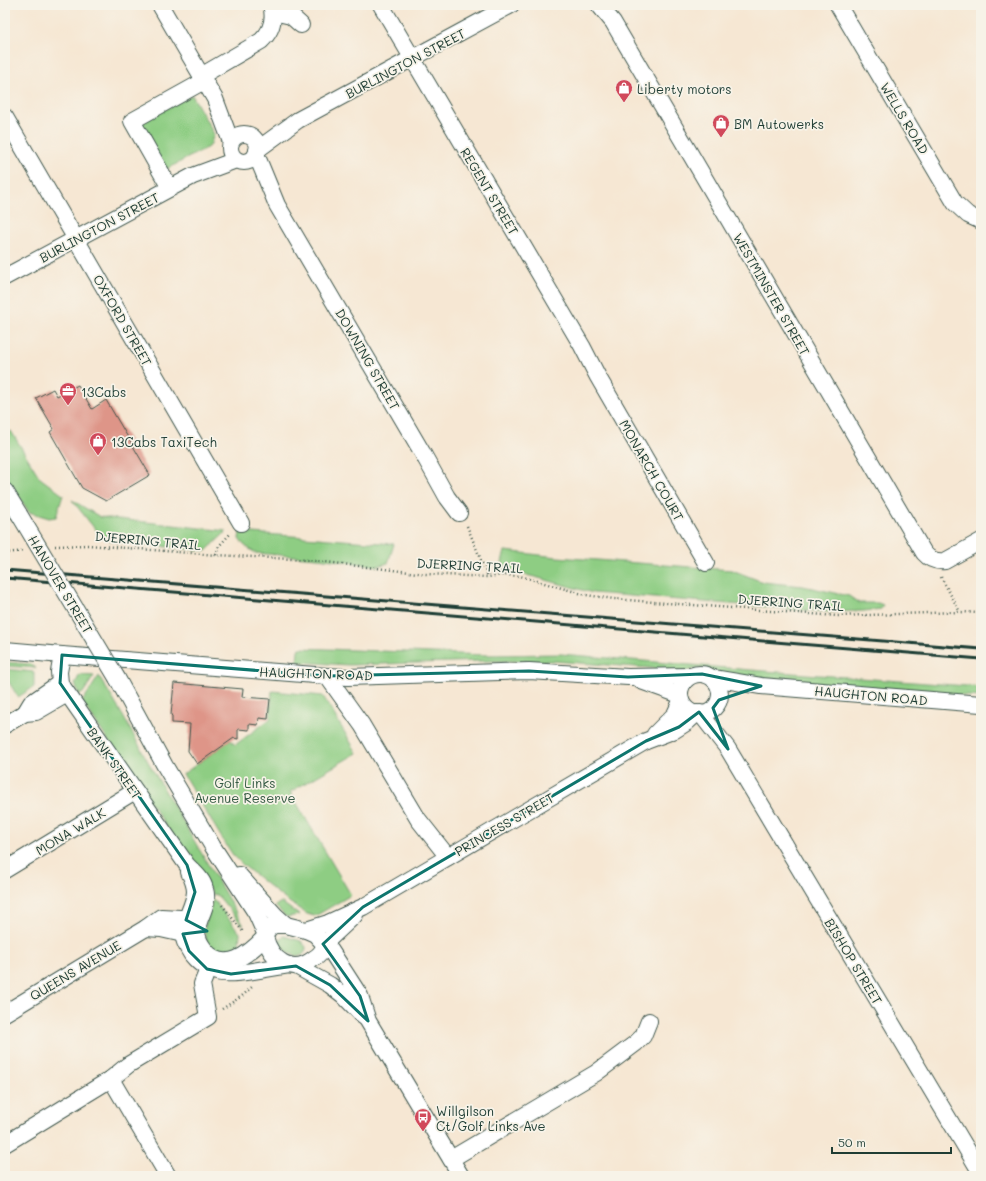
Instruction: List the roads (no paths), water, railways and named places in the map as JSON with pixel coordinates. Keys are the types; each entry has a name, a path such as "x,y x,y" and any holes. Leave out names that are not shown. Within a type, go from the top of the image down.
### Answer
{"street":[{"name":"DOWNING STREET","path":"160,5 215,99 242,152 277,205 447,497 459,513"},
{"name":"REGENT STREET","path":"381,5 582,346 598,377"},
{"name":"BURLINGTON STREET","path":"5,277 170,188 242,152 298,120 512,5"},
{"name":"WESTMINSTER STREET","path":"598,5 613,22"},
{"name":"WESTMINSTER STREET","path":"606,5 613,22 924,553 928,558 937,561 951,558 981,541"},
{"name":"WELLS ROAD","path":"838,5 955,203 968,215 981,221"},
{"path":"170,188 132,121 261,41 267,35 273,21 272,8 290,16 301,25"},
{"name":"DOWNING STREET","path":"215,99 247,135"},
{"name":"OXFORD STREET","path":"5,117 241,523"},
{"name":"BURLINGTON STREET","path":"242,152 237,136 247,135 298,120"},
{"name":"MONARCH COURT","path":"598,377 706,563"},
{"name":"HANOVER STREET","path":"5,491 117,678 165,766 213,847"},
{"name":"HAUGHTON ROAD","path":"5,650 348,677 529,671 628,677 690,676"},
{"path":"5,725 25,713 36,712 64,689 59,672 62,655"},
{"path":"702,674 713,678 719,688 707,709 690,711 685,707 681,698 682,684 690,676 702,674"},
{"path":"327,676 362,725 442,861"},
{"path":"348,677 351,694 362,725"},
{"name":"HAUGHTON ROAD","path":"628,677 681,698"},
{"name":"HAUGHTON ROAD","path":"713,678 761,686 981,704"},
{"name":"HAUGHTON ROAD","path":"707,709 761,686"},
{"name":"BANK STREET","path":"64,689 187,865 194,884 195,892 191,928"},
{"name":"PRINCESS STREET","path":"646,741 672,718 681,698"},
{"name":"PRINCESS STREET","path":"306,930 328,923 363,907 646,741 675,730 707,709"},
{"name":"BISHOP STREET","path":"707,709 728,749 981,1173"},
{"name":"MONA WALK","path":"5,870 135,791"},
{"path":"213,847 286,925"},
{"path":"213,847 256,913 268,947 274,956 280,961 321,979 343,994 368,1021 461,1176"},
{"name":"PRINCESS STREET","path":"324,944 363,907"},
{"name":"QUEENS AVENUE","path":"5,1013 146,928 161,917 180,918 191,928"},
{"path":"191,928 186,944 189,952 196,960 210,963 220,960 228,961 237,959 246,954 254,948 268,929 274,925 286,925 315,934 331,951 360,996 368,1021"},
{"path":"210,963 218,973 232,974 292,965 304,965 320,954 324,944"},
{"path":"5,1144 111,1079 128,1065 208,1017 202,984 210,963"},
{"path":"451,1159 601,1069 636,1043 643,1036 649,1021"},
{"path":"111,1079 168,1176"}],"railway":[{"path":"5,570 981,649"},
{"path":"5,578 981,659"}],"place":[{"name":"Liberty motors","path":"624,103"},
{"name":"BM Autowerks","path":"721,138"},
{"name":"13Cabs","path":"68,406"},
{"name":"13Cabs TaxiTech","path":"98,456"},
{"name":"Willgilson Ct/Golf Links Ave","path":"423,1132"}],"park label":[{"name":"Golf Links Avenue Reserve","path":"245,790"}]}
